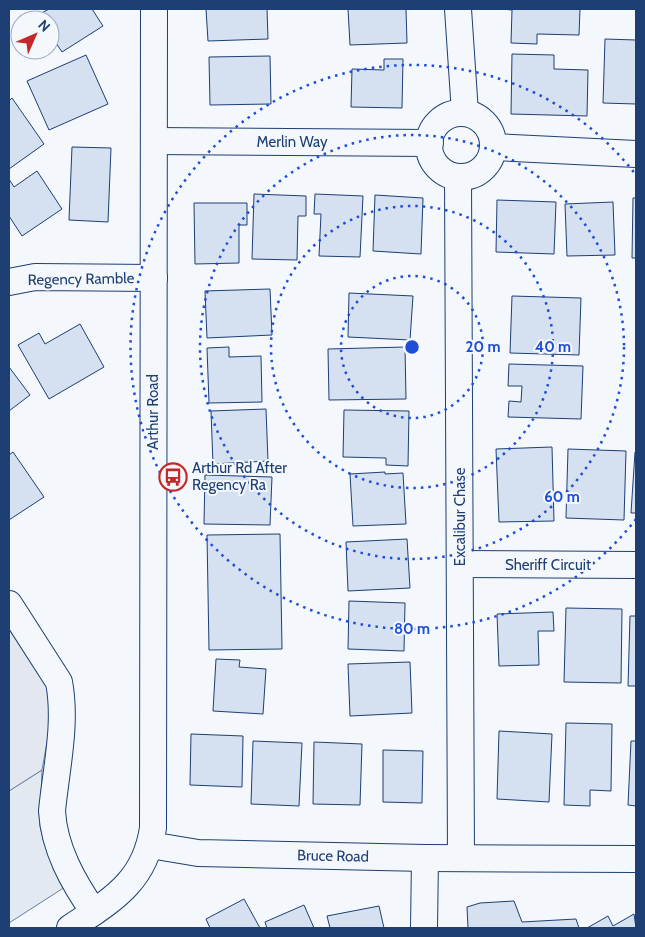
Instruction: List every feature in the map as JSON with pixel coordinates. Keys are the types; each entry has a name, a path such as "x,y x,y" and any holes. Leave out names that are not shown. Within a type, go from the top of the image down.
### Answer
{"street":[{"name":"Arthur Road","path":"150,845 154,816 154,9"},
{"path":"458,9 465,113"},
{"path":"465,113 476,117 486,125 492,135 493,147 490,160 482,170 471,176 458,177 446,173 437,166 431,155 430,143 433,131 441,121 452,115 465,113"},
{"name":"Merlin Way","path":"154,141 430,143"},
{"path":"493,147 636,154"},
{"name":"Excalibur Chase","path":"458,177 461,858"},
{"name":"Regency Ramble","path":"9,282 34,277 154,278"},
{"name":"Sheriff Circuit","path":"460,564 636,565"},
{"path":"9,604 59,682 62,720 52,824 62,857 94,912"},
{"path":"70,928 114,898 131,882 150,845"},
{"name":"Bruce Road","path":"150,845 198,853 425,858 636,859"},
{"path":"424,928 425,858"}],"shaded area":[{"path":"9,629 51,692 52,714 42,770 9,791"},
{"path":"42,770 40,826 44,843 65,887 9,923 9,791"}],"building":[{"path":"92,9 103,26 62,52 60,49 60,10 47,10"},
{"path":"206,9 267,9 268,39 208,41"},
{"path":"348,9 406,9 407,43 350,45"},
{"path":"501,9 580,9 579,35 537,34 537,44 511,43 512,10"},
{"path":"605,39 636,40 636,104 603,103"},
{"path":"512,54 554,55 554,69 588,70 587,116 511,114"},
{"path":"86,55 108,104 49,130 27,81"},
{"path":"270,56 271,104 210,105 209,57"},
{"path":"384,59 403,59 402,108 351,107 352,69 384,70"},
{"path":"12,98 44,144 9,169 9,101"},
{"path":"72,147 111,148 108,222 69,220"},
{"path":"37,171 62,209 22,236 9,216 9,179 14,187"},
{"path":"254,194 306,196 306,216 298,216 297,260 252,259"},
{"path":"315,194 363,196 360,257 319,256 321,214 314,214"},
{"path":"375,195 423,198 421,254 373,251"},
{"path":"633,198 636,198 636,258 632,258"},
{"path":"497,200 556,202 554,254 496,252"},
{"path":"613,202 615,255 567,256 565,204"},
{"path":"194,203 247,203 247,225 239,225 239,263 195,264"},
{"path":"270,289 272,335 207,338 205,291"},
{"path":"349,293 413,296 410,340 348,337"},
{"path":"512,296 581,298 579,355 510,353"},
{"path":"80,324 104,367 49,399 18,345 39,333 45,344"},
{"path":"229,347 229,357 261,356 262,402 209,403 207,348"},
{"path":"405,347 406,399 329,400 328,349"},
{"path":"509,364 583,366 581,419 508,417 509,401 521,402 522,386 508,386"},
{"path":"9,367 30,395 9,411"},
{"path":"266,409 268,461 213,464 211,411"},
{"path":"344,410 409,411 408,466 386,465 386,458 343,457"},
{"path":"552,447 554,521 499,522 496,449"},
{"path":"568,449 626,451 624,520 566,518"},
{"path":"13,452 44,497 9,520 9,455"},
{"path":"635,452 636,513 631,513"},
{"path":"385,472 385,474 403,473 406,524 353,526 350,474"},
{"path":"205,475 272,477 270,525 204,524"},
{"path":"280,534 282,649 209,650 207,535"},
{"path":"407,539 410,588 348,591 346,542"},
{"path":"349,601 405,603 404,651 348,649"},
{"path":"566,608 622,609 621,683 564,682"},
{"path":"553,612 554,631 538,631 539,665 499,666 497,614"},
{"path":"630,616 636,616 636,686 628,686"},
{"path":"216,659 240,660 239,667 266,669 263,714 213,711"},
{"path":"410,662 412,713 350,716 348,664"},
{"path":"566,723 612,724 611,791 590,790 590,806 564,805"},
{"path":"499,731 552,734 549,802 497,799"},
{"path":"191,734 243,736 242,787 190,785"},
{"path":"253,741 302,743 299,806 251,804"},
{"path":"631,741 636,741 636,806 628,805"},
{"path":"314,742 362,744 360,805 313,804"},
{"path":"383,750 423,751 422,803 383,802"},
{"path":"244,899 260,928 210,928 206,919"},
{"path":"514,901 522,922 576,919 579,928 468,928 467,907 480,903"},
{"path":"304,905 314,928 267,928 265,922"},
{"path":"379,906 384,928 330,928 327,916"},
{"path":"634,914 636,928 587,928 608,916 613,926"}],"place":[{"name":"Arthur Rd After Regency Ra","path":"173,477"}]}
